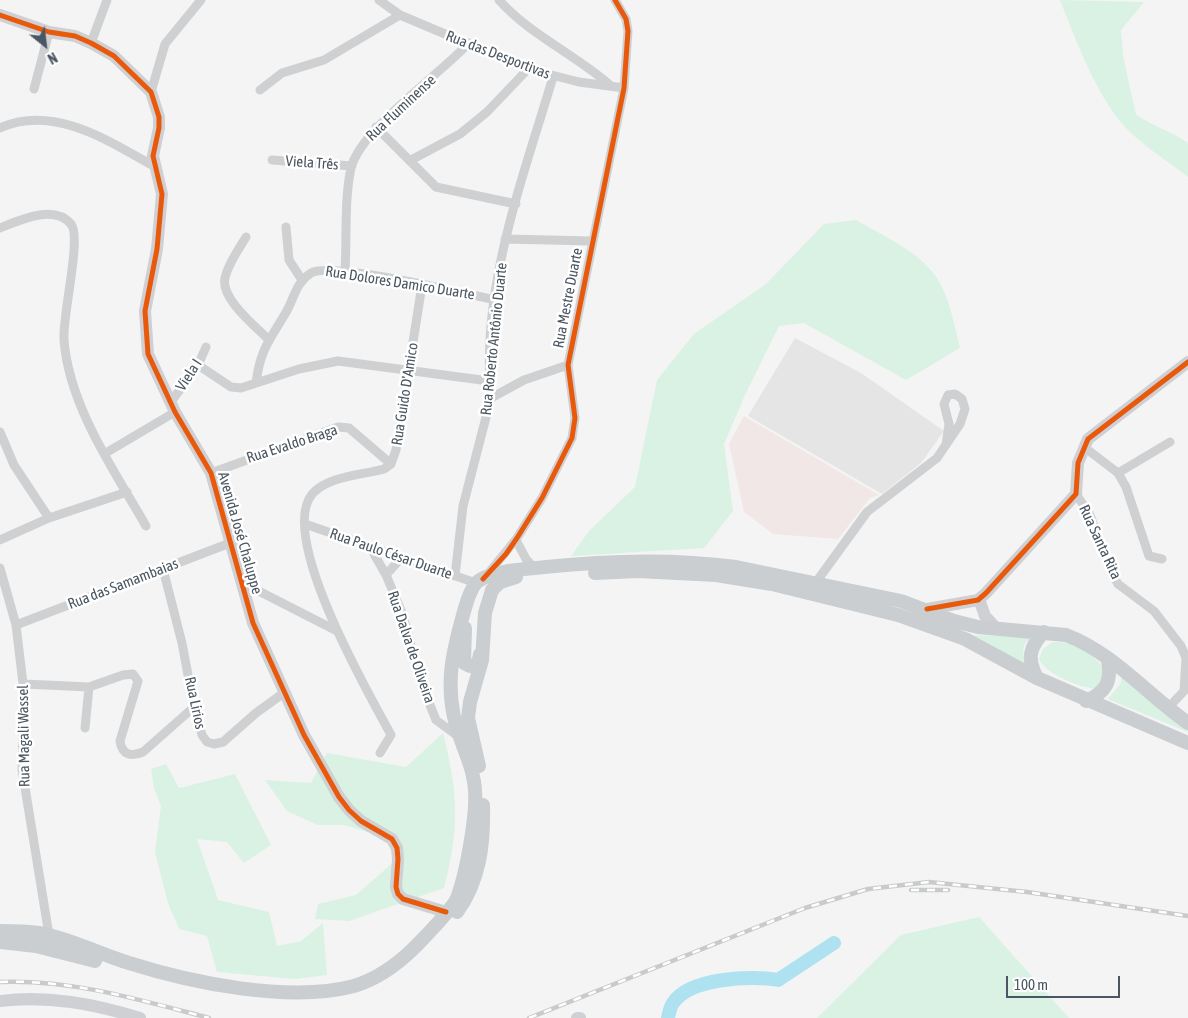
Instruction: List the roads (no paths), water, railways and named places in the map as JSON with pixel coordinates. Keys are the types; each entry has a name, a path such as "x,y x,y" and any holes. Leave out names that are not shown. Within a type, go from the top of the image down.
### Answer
{"main road":[{"path":"0,931 49,935 131,964 200,981 260,990 297,993 325,992 356,985 399,961 433,929 457,899 474,819 475,791 470,764 454,717 450,680 451,654 464,612 479,581 508,571 636,561 677,561 736,567 814,585 901,601 927,609 954,621 997,629 1066,635 1078,639 1108,660 1188,723"},
{"path":"0,942 51,950 206,990 292,1000 322,1000 355,993 382,980 450,921 473,888 483,829 482,782 468,718 470,702 482,660 485,613 492,590 507,579 638,571 716,575 772,584 898,615 965,639 1037,678 1086,701 1188,743"},
{"path":"464,612 466,629 463,657 464,663 468,666 474,666 479,662 482,638 485,632"},
{"path":"1037,678 1029,658 1032,647 1044,632"},
{"path":"1086,701 1105,690 1110,678 1108,660"}],"street":[{"path":"91,43 107,0"},
{"path":"0,15 49,32 75,36 91,43 114,56 152,92 165,44 202,0"},
{"name":"Rua das Desportivas","path":"379,0 400,15 528,69 553,77 624,88"},
{"path":"499,0 513,14 590,68 611,86"},
{"name":"Rua Mestre Duarte","path":"479,581 516,540 542,498 572,438 575,418 568,365 624,88 628,31 626,19 616,0"},
{"path":"260,90 282,73 324,60 400,15"},
{"path":"34,90 49,32"},
{"name":"Rua Fluminense","path":"345,272 348,193 352,166 362,145 376,127 468,43"},
{"path":"410,160 460,134 487,112 528,69"},
{"name":"Rua Roberto Antônio Duarte","path":"455,576 463,506 491,398 489,381 495,300 505,239 553,77"},
{"name":"Avenida José Chaluppe","path":"152,92 159,117 159,128 153,156 162,194 157,249 145,311 145,335 148,354 172,408 211,472 240,582 253,623 304,735 339,797 362,821 392,839 397,848 396,887 398,894 403,899 446,912"},
{"path":"1,126 39,121 61,122 86,131 157,168"},
{"path":"376,127 436,187 516,204"},
{"name":"Viela Três","path":"272,160 352,166"},
{"path":"0,228 34,216 51,215 63,218 72,225 76,235 75,249 64,319 64,341 68,364 85,416 104,454 146,526"},
{"path":"286,227 289,260 302,280"},
{"path":"246,236 224,278 224,288 240,311 268,338"},
{"path":"505,239 592,242"},
{"name":"Rua Dolores Damico Duarte","path":"256,383 261,357 268,338 285,315 302,280 316,270 345,272 495,300"},
{"name":"Rua Guido D'Amico","path":"380,754 391,735 335,630 313,563 305,524 308,502 320,487 326,483 384,469 390,464 396,450 422,285"},
{"name":"Viela I","path":"172,408 198,365 206,347"},
{"path":"198,365 231,387 241,388 299,369 338,361 489,381"},
{"path":"927,609 979,599 1076,494 1078,463 1084,447 1097,430 1159,387 1188,362"},
{"path":"491,398 524,380 568,365"},
{"path":"814,585 867,512 937,458 946,445 960,424 964,409 962,399 955,394 948,395 944,404 949,424 946,445"},
{"path":"104,454 172,408"},
{"name":"Rua Evaldo Braga","path":"211,472 338,427 349,428 390,464"},
{"path":"0,432 3,451 33,498 49,518"},
{"path":"1118,474 1170,442"},
{"path":"1084,447 1118,474 1133,503 1145,548 1149,556 1162,559"},
{"path":"0,540 49,518 127,492"},
{"name":"Rua Santa Rita","path":"1076,494 1090,515 1111,572 1118,584 1154,611 1181,646 1186,658 1186,694 1169,707"},
{"name":"Rua Paulo César Duarte","path":"305,524 455,576 479,581"},
{"path":"516,540 526,559 534,568"},
{"name":"Rua das Samambaias","path":"16,624 230,543"},
{"name":"Rua Dalva de Oliveira","path":"370,547 386,575 403,615 420,680 436,720 460,737"},
{"name":"Rua Dalva de Oliveira","path":"386,575 402,558"},
{"name":"Rua Magali Wassel","path":"0,568 16,624 24,684 22,769 49,935"},
{"name":"Rua Lírios","path":"163,569 186,658 194,706 202,735 207,742 214,744 223,742 256,713 285,692"},
{"path":"240,582 335,630"},
{"path":"979,599 985,616 997,629"},
{"path":"24,684 89,687 133,674 138,681 120,741 121,748 126,753 134,756 143,752 194,706"},
{"path":"85,728 89,687"},
{"path":"0,1001 54,999 105,1008 140,1018"}],"waterway":[{"path":"668,1018 673,1003 692,988 706,983 738,978 778,980 834,943"}],"railway":[{"path":"529,1018 805,908 868,889 929,882 1027,892 1188,916"},
{"path":"911,890 948,890"},
{"path":"0,982 27,982 79,987 209,1018"}]}
